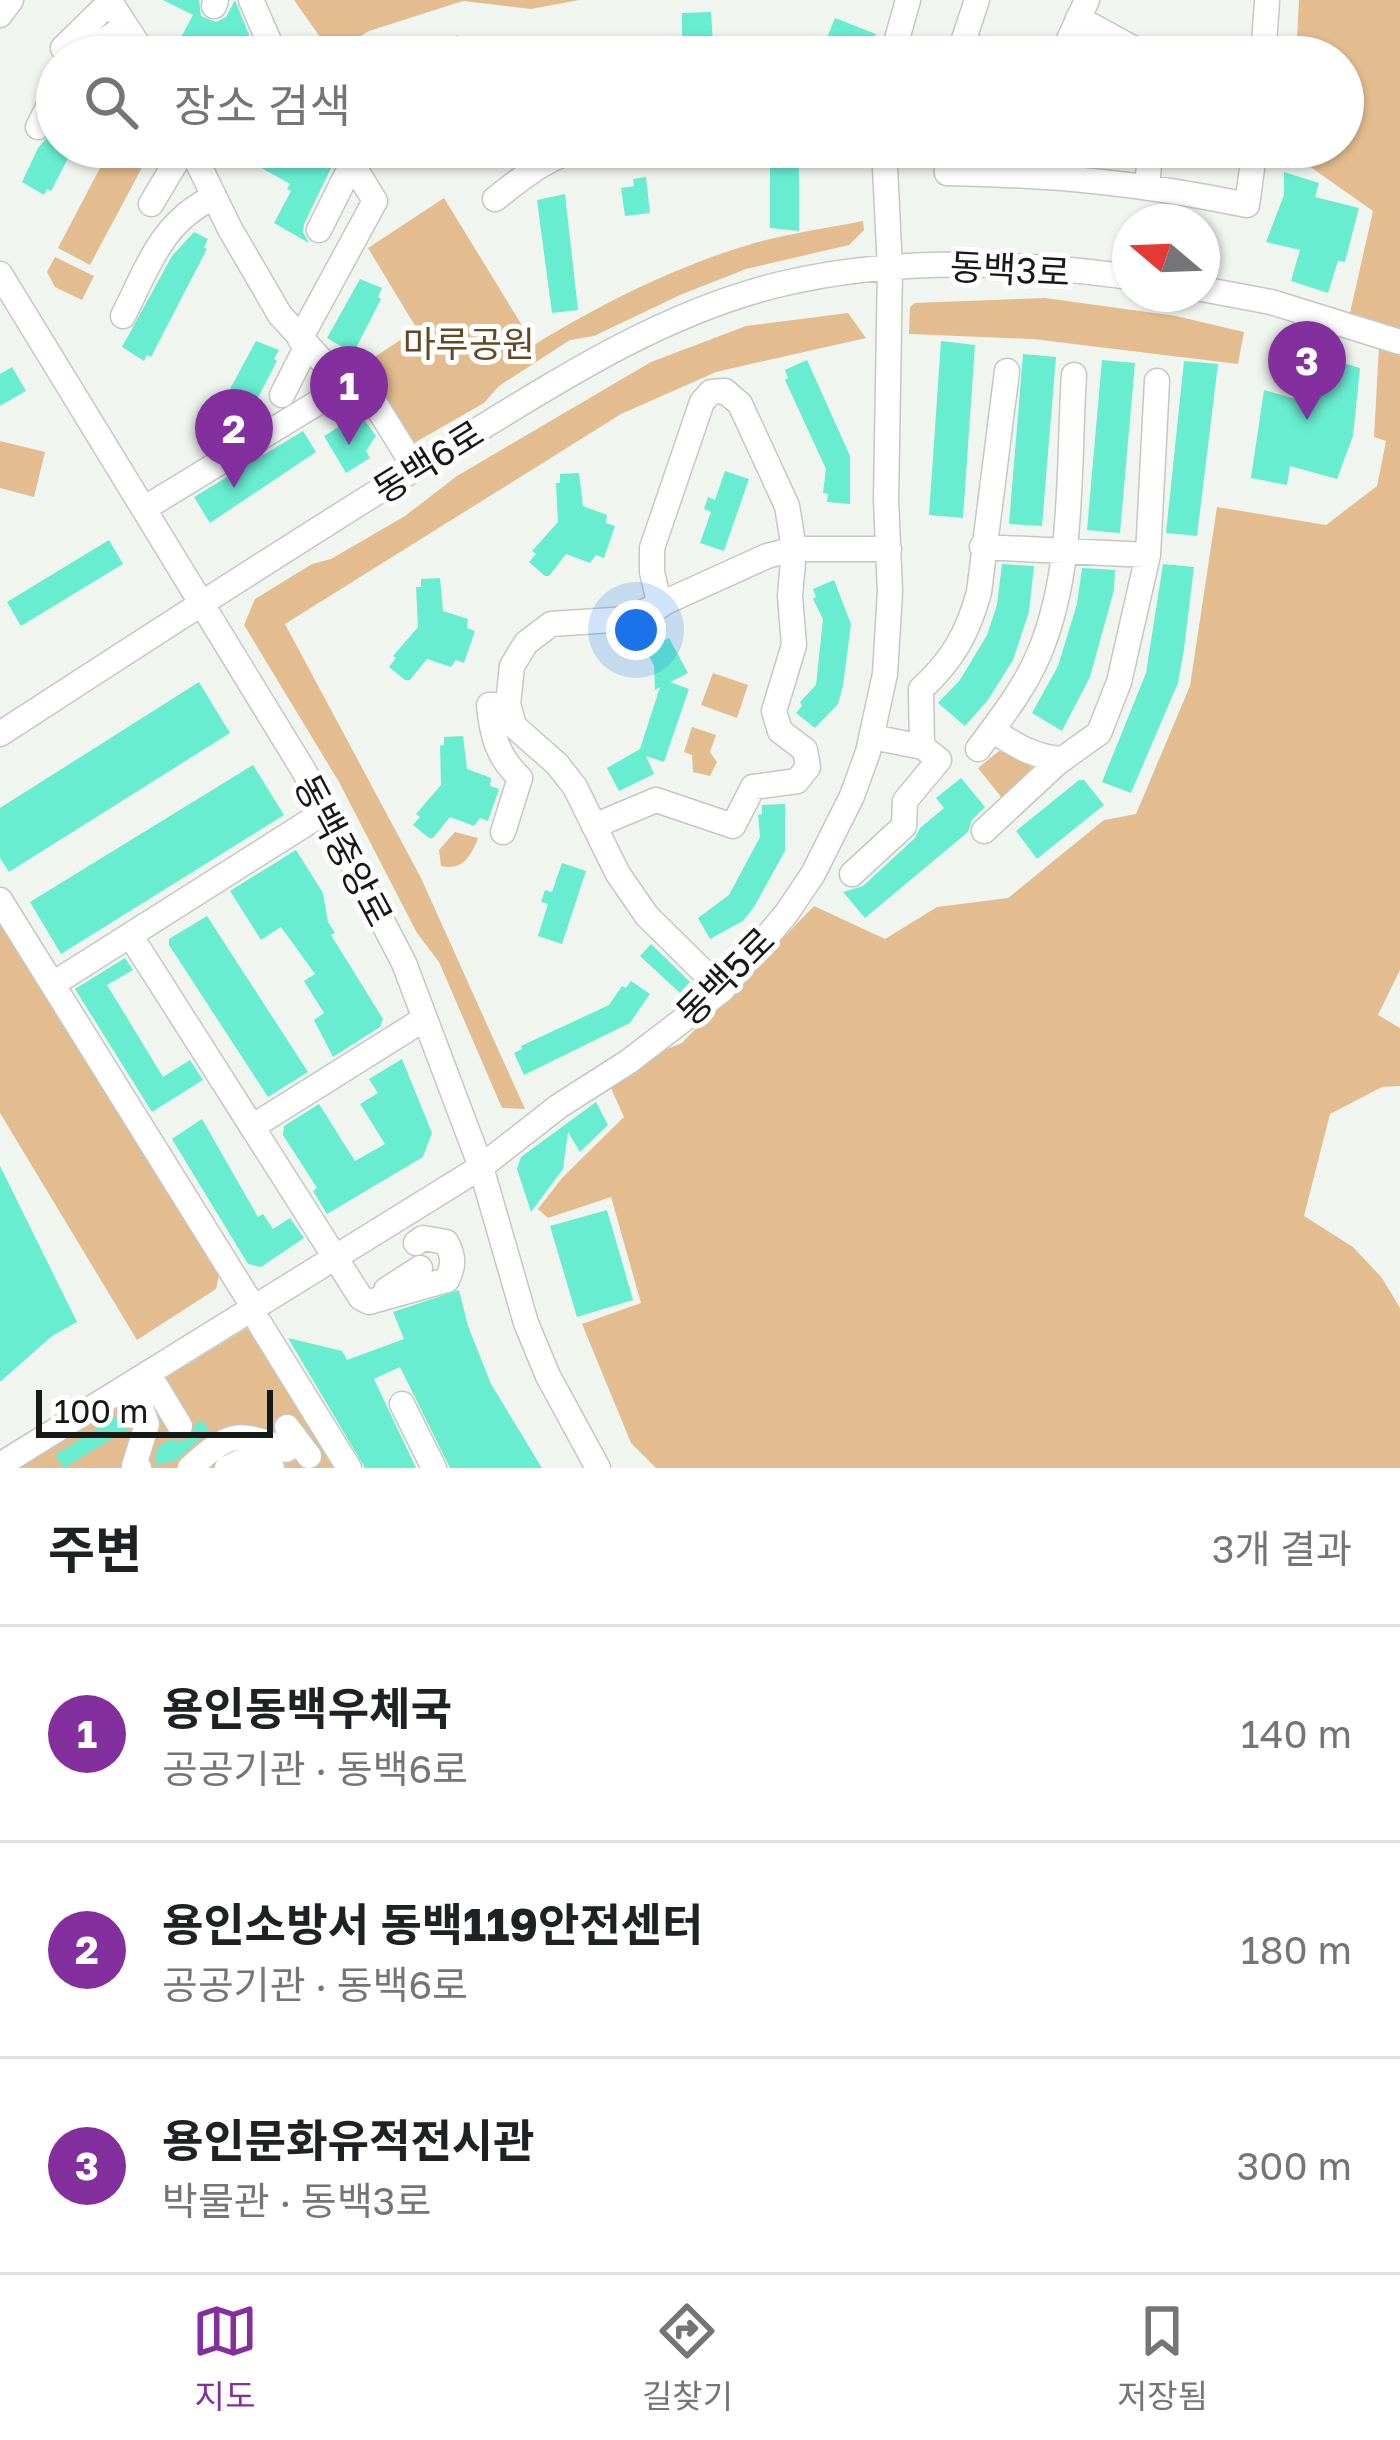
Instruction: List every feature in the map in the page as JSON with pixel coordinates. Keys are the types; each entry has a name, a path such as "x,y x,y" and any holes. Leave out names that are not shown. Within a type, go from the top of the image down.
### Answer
{"street":[{"path":"251,0 265,36"},
{"path":"898,36 908,0"},
{"path":"965,36 977,0"},
{"path":"83,36 110,1 132,36"},
{"path":"1264,36 1266,1"},
{"path":"1082,9 1120,36"},
{"path":"105,36 126,26"},
{"path":"152,204 175,168"},
{"path":"199,168 270,300 345,386"},
{"path":"319,230 342,168"},
{"path":"282,395 375,201 355,168"},
{"path":"495,199 537,168"},
{"name":"동백5로","path":"0,1465 148,1373 257,1316 334,1258 481,1167 722,990 786,914 813,874 852,796 872,737 890,634 886,500 890,269 885,168"},
{"path":"947,168 947,173 1147,184 1246,205 1252,168"},
{"path":"1048,168 1048,175"},
{"path":"1147,184 1149,168"},
{"path":"123,316 176,220 214,197"},
{"name":"동백3로","path":"890,269 973,265 1112,276"},
{"name":"동백6로","path":"0,734 415,468 545,389 672,321 780,284 890,269"},
{"name":"동백중앙로","path":"0,274 326,811 404,963 481,1167 516,1296 536,1350 598,1468"},
{"path":"1220,292 1271,302 1400,342"},
{"path":"922,747 920,689 949,664 970,625 979,592 1007,371"},
{"path":"1064,759 985,740 1018,695 1056,603 1074,375"},
{"path":"985,831 1064,759 1099,734 1119,682 1148,555 1157,381"},
{"path":"145,508 345,386 363,384 415,468"},
{"path":"594,826 656,800 733,826 753,787 787,785 805,775 808,767 805,750 781,731 774,711 794,646 790,596 794,549 784,493 736,397 724,391 711,392 702,402 652,548 660,606"},
{"path":"982,547 1148,555"},
{"path":"722,990 647,916 617,874 567,776 514,726 508,704 512,666 518,652 551,625 628,619 733,570 794,549 889,549"},
{"path":"503,832 520,778 506,765 492,738 489,705 508,704"},
{"path":"853,874 904,826 905,801 939,760 922,747 872,737"},
{"path":"53,984 326,811"},
{"path":"0,900 257,1316 343,1466"},
{"path":"130,935 361,1298 369,1302 447,1280 452,1253 446,1242 423,1238 418,1255 369,1302"},
{"path":"252,1127 424,1019"},
{"path":"148,1373 180,1426"},
{"path":"138,1400 147,1424 134,1466 139,1468"},
{"path":"402,1404 434,1468"},
{"path":"190,1468 221,1441 238,1435 286,1450 298,1442"},
{"path":"226,1468 244,1460 272,1468"}],"green space":[{"path":"294,0 579,0 531,9 463,1 361,36 319,36"},
{"path":"1299,0 1400,0 1400,331 1350,313 1373,211 1312,168 1364,168 1364,36 1297,36"},
{"path":"100,168 142,168 90,265 58,248"},
{"name":"마루공원","path":"444,198 534,345 636,289 718,255 774,238 863,221 864,230 849,245 746,269 594,336 570,340 499,386 484,403 409,446 361,366 417,329 368,248"},
{"path":"55,257 94,276 82,300 55,287 47,272"},
{"path":"1045,298 1112,307 1112,312 1176,316 1244,332 1238,364 1033,339 909,334 910,307 915,303"},
{"path":"848,313 866,338 716,372 621,414 285,624 421,878 525,1109 502,1108 439,962 417,933 339,782 244,625 255,599 405,516 457,476 651,362 746,326"},
{"path":"1379,346 1400,356 1400,970 1378,1015 1400,1028 1400,1086 1382,1087 1330,1114 1304,1216 1353,1247 1382,1278 1400,1308 1400,1468 656,1468 631,1443 582,1324 641,1303 611,1197 548,1218 538,1209 562,1178 624,1117 610,1086 659,1052 682,1043 814,906 885,939 937,907 1008,898 1104,820 1136,814 1190,686 1217,507 1326,525 1377,486 1386,441 1374,437"},
{"path":"0,441 45,452 34,497 0,488"},
{"path":"713,673 748,685 737,718 701,705"},
{"path":"692,727 716,735 710,752 717,762 710,776 693,772 692,755 684,752"},
{"path":"999,751 1018,756 1036,771 1002,798 978,768"},
{"path":"455,832 478,838 465,861 441,866 439,850"},
{"path":"0,917 219,1275 216,1289 137,1340 0,1113"},
{"path":"247,1328 338,1468 19,1468"}],"building":[{"path":"163,0 199,0 201,16 216,22 226,17 235,0 250,36 182,36 193,15"},
{"path":"711,12 713,36 682,36 682,13"},
{"path":"835,18 876,34 875,36 828,36"},
{"path":"36,152 36,168 63,168 44,195 22,182"},
{"path":"261,168 331,168 304,224 309,243 274,223 290,184"},
{"path":"770,168 799,168 799,231 770,228"},
{"path":"1284,172 1319,183 1315,197 1359,208 1345,262 1338,261 1328,293 1291,281 1300,250 1266,242 1284,195"},
{"path":"646,177 650,213 625,216 621,188"},
{"path":"565,194 578,310 552,313 537,200"},
{"path":"194,232 208,239 207,249 151,357 147,355 144,361 122,347 172,256"},
{"path":"360,279 382,288 381,299 356,348 351,346 349,351 327,338"},
{"path":"256,341 279,350 252,409 248,407 245,413 224,400"},
{"path":"941,341 975,345 963,518 929,515"},
{"path":"1023,354 1056,357 1042,526 1009,524"},
{"path":"1326,358 1360,368 1353,436 1337,479 1290,466 1287,485 1251,478 1264,390 1310,403"},
{"path":"807,360 850,456 850,504 827,502 828,494 823,493 826,469 785,380 785,370"},
{"path":"1102,360 1135,363 1120,533 1087,530"},
{"path":"1184,361 1218,364 1197,536 1166,533"},
{"path":"12,367 26,391 0,406 0,374"},
{"path":"360,414 376,436 366,451 370,458 346,473 324,436"},
{"path":"303,431 316,452 210,523 194,497"},
{"path":"725,471 749,479 724,551 700,543 711,512 704,509 708,497 715,500"},
{"path":"579,473 583,506 607,515 606,523 615,526 604,558 596,555 590,563 566,554 545,576 529,562 536,554 532,551 558,522 556,483 560,483 560,474"},
{"path":"109,540 123,564 21,626 7,602"},
{"path":"1002,564 1034,566 1029,612 1013,660 965,726 938,703 960,680 987,635"},
{"path":"1163,564 1194,567 1184,649 1178,683 1131,793 1102,782 1146,673"},
{"path":"1082,568 1115,570 1114,590 1090,677 1062,731 1032,713 1058,666 1077,604"},
{"path":"440,578 443,611 468,619 467,628 475,631 464,663 456,660 451,667 427,659 405,680 389,667 418,627 416,587 421,587 421,579"},
{"path":"834,580 851,624 838,704 815,728 796,713 816,685 823,619 813,589"},
{"path":"669,638 688,673 670,682 689,689 664,762 646,756 654,774 619,791 607,768 640,749 660,687 655,690 654,666 646,650"},
{"path":"199,682 230,733 9,872 0,858 0,808"},
{"path":"463,736 467,769 491,778 490,786 499,789 488,821 480,818 474,826 450,817 429,838 413,825 420,817 416,814 441,785 444,737"},
{"path":"253,765 284,815 61,954 30,902"},
{"path":"961,778 985,807 968,832 865,918 843,892 863,886 915,838 944,808 936,798"},
{"path":"1079,780 1104,805 1037,859 1016,831"},
{"path":"785,804 785,851 754,907 743,921 710,939 698,918 729,895 760,837 762,805"},
{"path":"296,850 323,893 335,933 331,935 383,1019 380,1027 333,1057 314,1020 324,1013 304,981 315,974 281,927 261,940 230,891"},
{"path":"562,863 586,871 562,944 538,936 548,904 541,902 545,890 552,892"},
{"path":"207,916 308,1072 268,1097 169,945 169,939"},
{"path":"651,944 690,982 680,993 640,956"},
{"path":"125,958 133,970 107,985 163,1077 190,1060 203,1080 152,1112 75,989"},
{"path":"631,981 650,994 630,1023 524,1075 514,1053 521,1046 609,1005"},
{"path":"402,1059 432,1133 423,1157 327,1214 313,1191 317,1188 283,1135 284,1126 319,1104 355,1161 385,1144 360,1104 378,1093 369,1079"},
{"path":"596,1102 608,1125 580,1152 568,1132 563,1169 531,1212 517,1169 521,1157"},
{"path":"202,1119 258,1217 263,1214 273,1229 290,1218 304,1238 261,1267 248,1264 172,1139"},
{"path":"0,1166 77,1322 52,1336 0,1382"},
{"path":"607,1210 633,1300 577,1317 550,1226"},
{"path":"459,1290 491,1384 542,1468 450,1468 400,1367 374,1379 416,1468 365,1468 288,1338 342,1351 347,1360 404,1339 393,1312"},
{"path":"125,1411 128,1429 64,1468 55,1455"},
{"path":"202,1420 209,1431 175,1461 155,1465 157,1448 170,1439 189,1439"}],"place":[{"name":"용인문화유적전시관","path":"1307,420"},
{"name":"용인동백우체국","path":"349,445"},
{"name":"용인소방서 동백119안전센터","path":"234,488"}]}
